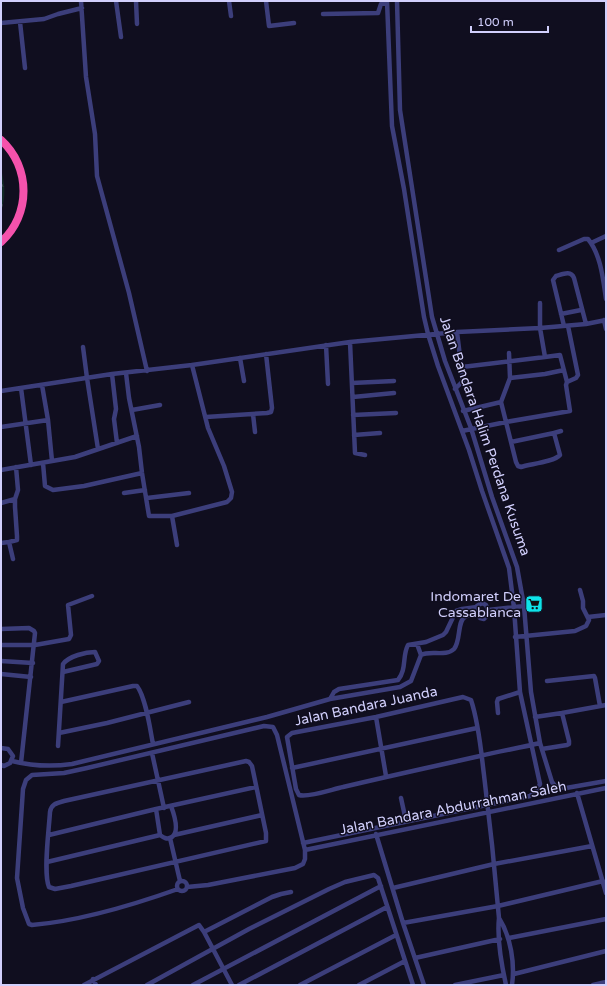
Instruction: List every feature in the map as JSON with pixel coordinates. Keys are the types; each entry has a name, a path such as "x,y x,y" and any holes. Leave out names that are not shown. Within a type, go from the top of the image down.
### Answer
{"highway":[{"path":"1,140 11,152 20,168 23,176 24,191 18,219 11,232 1,242"}],"street":[{"path":"81,1 86,77 95,134 97,176 129,293 147,371"},
{"path":"116,1 121,37"},
{"path":"136,1 137,24"},
{"path":"229,1 231,16"},
{"path":"266,1 269,26 294,23"},
{"name":"Jalan Bandara Halim Perdana Kusuma","path":"397,1 400,110 432,317 455,389 471,428 492,496 517,566 524,606 525,635 535,717 540,743 552,782"},
{"path":"324,14 378,13 381,4 387,2"},
{"name":"Jalan Bandara Halim Perdana Kusuma","path":"387,2 392,126 404,189 416,272 428,334 509,568 511,608 520,692 540,781"},
{"path":"1,23 44,19 82,8"},
{"path":"20,22 25,68"},
{"path":"591,243 606,236"},
{"path":"559,250 586,238 591,243 600,264 606,298"},
{"path":"416,272 425,270"},
{"path":"567,382 576,378 578,374 563,321 553,280 554,277 561,274 570,273 573,275 584,320"},
{"path":"540,303 545,357"},
{"path":"563,321 581,310"},
{"path":"1,391 112,374 192,365 326,345 436,333 584,320 605,320 606,329"},
{"path":"455,389 463,383 457,332"},
{"path":"350,342 355,454 365,455"},
{"path":"326,345 328,384"},
{"path":"83,347 98,449"},
{"path":"509,353 510,378 501,402 518,466 521,467 551,460 559,456 560,453 554,434"},
{"path":"206,417 270,412 272,408 266,354"},
{"path":"462,367 560,356 567,382 566,385 570,411 471,428 462,431"},
{"path":"240,358 244,382"},
{"path":"126,373 149,516 172,516 227,502 231,498 232,492 224,466 208,428 192,365"},
{"path":"510,378 564,370"},
{"path":"112,374 116,409 114,419 118,443"},
{"path":"352,383 394,381"},
{"path":"42,385 48,420 52,461"},
{"path":"21,388 31,465"},
{"path":"353,397 394,393"},
{"path":"463,411 501,402"},
{"path":"132,410 160,405"},
{"path":"353,415 396,413"},
{"path":"253,414 255,432"},
{"path":"1,427 48,420"},
{"path":"511,442 554,434 561,431"},
{"path":"354,435 380,434"},
{"path":"1,470 75,457 137,436"},
{"path":"43,463 45,486 53,490 84,486 142,473"},
{"path":"1,543 16,540 17,536 15,499 18,490 16,467"},
{"path":"124,493 145,490"},
{"path":"147,498 189,493"},
{"path":"1,503 15,499"},
{"path":"172,516 177,545"},
{"path":"9,542 13,559"},
{"path":"515,637 580,630 586,626 588,623 588,616 583,608 580,590"},
{"path":"1,646 35,645 52,643 70,638 68,605 92,596"},
{"path":"400,687 398,680 404,670 407,647 409,644 417,644 445,633 456,611 477,607 479,604 483,603 486,605 488,610 485,618 481,618 477,614 477,607"},
{"path":"488,610 524,606"},
{"path":"421,655 425,653 448,652 453,650 458,639 462,620 465,616 477,614"},
{"path":"588,616 606,615"},
{"path":"1,629 31,629 35,633 35,645 21,764"},
{"path":"12,761 21,764 40,766 63,765 267,717 330,699 400,687 411,681 421,655 417,644"},
{"path":"58,746 63,664 68,659 90,652 95,652 97,654 99,661 98,664 63,672"},
{"path":"1,661 33,663"},
{"path":"1,674 31,677"},
{"path":"547,681 594,676 600,706"},
{"path":"330,699 334,692 338,690 398,680"},
{"path":"61,702 135,686 140,690 147,713 153,744"},
{"path":"498,713 498,699 520,692"},
{"name":"Jalan Bandara Juanda","path":"500,918 488,804 481,756 477,728 471,700 463,696 376,717 288,734 287,737 296,788 300,796 386,776 481,756 540,743"},
{"path":"59,733 107,723 189,702"},
{"path":"535,717 606,705"},
{"path":"542,749 568,744 562,713"},
{"path":"376,717 386,776"},
{"path":"264,726 273,727 277,735 305,850 303,864 295,868 208,885 187,887 184,890 178,889 145,901 98,913 32,925 28,923 19,886 17,870 23,789 26,780 32,775 69,772 152,753 264,726"},
{"path":"292,768 477,728"},
{"path":"1,748 11,750 13,756 12,761 7,765 1,765"},
{"path":"152,753 164,808"},
{"path":"246,761 252,766 256,787 266,833 266,841 71,886 55,889 50,888 48,885 47,862 50,808 57,804 246,761"},
{"name":"Jalan Bandara Abdurrahman Saleh","path":"303,843 530,796 537,790 540,781"},
{"name":"Jalan Bandara Abdurrahman Saleh","path":"552,782 555,786 560,788 575,787 606,781"},
{"path":"49,835 256,787"},
{"path":"575,787 606,893"},
{"name":"Jalan Bandara Abdurrahman Saleh","path":"305,850 376,834 606,788"},
{"path":"530,796 531,803"},
{"path":"401,798 406,822"},
{"path":"172,806 176,830 174,835"},
{"path":"156,809 160,835"},
{"path":"47,862 160,835 170,838 174,835 262,815"},
{"path":"376,834 403,923 424,985"},
{"path":"170,838 180,882 177,885 178,889"},
{"path":"393,888 494,864 592,846"},
{"path":"147,985 213,949 338,885 374,875 378,878 381,886 412,984 407,985"},
{"path":"403,923 498,906 603,881"},
{"path":"180,882 185,882 187,887"},
{"path":"194,985 381,886"},
{"path":"204,932 272,897 291,892"},
{"path":"239,985 387,907"},
{"path":"500,918 508,938 514,974 512,985"},
{"path":"500,918 500,939 506,985"},
{"path":"508,938 606,919"},
{"path":"84,985 195,926 200,926 232,985"},
{"path":"300,985 396,935"},
{"path":"415,958 500,939"},
{"path":"514,974 606,952"},
{"path":"359,985 405,961"},
{"path":"455,985 504,976"},
{"path":"93,980 96,985"},
{"path":"593,985 606,982"}],"green space":[{"path":"1,169 4,201 1,212"}],"place":[{"name":"Indomaret De Cassablanca","path":"534,604"}]}
